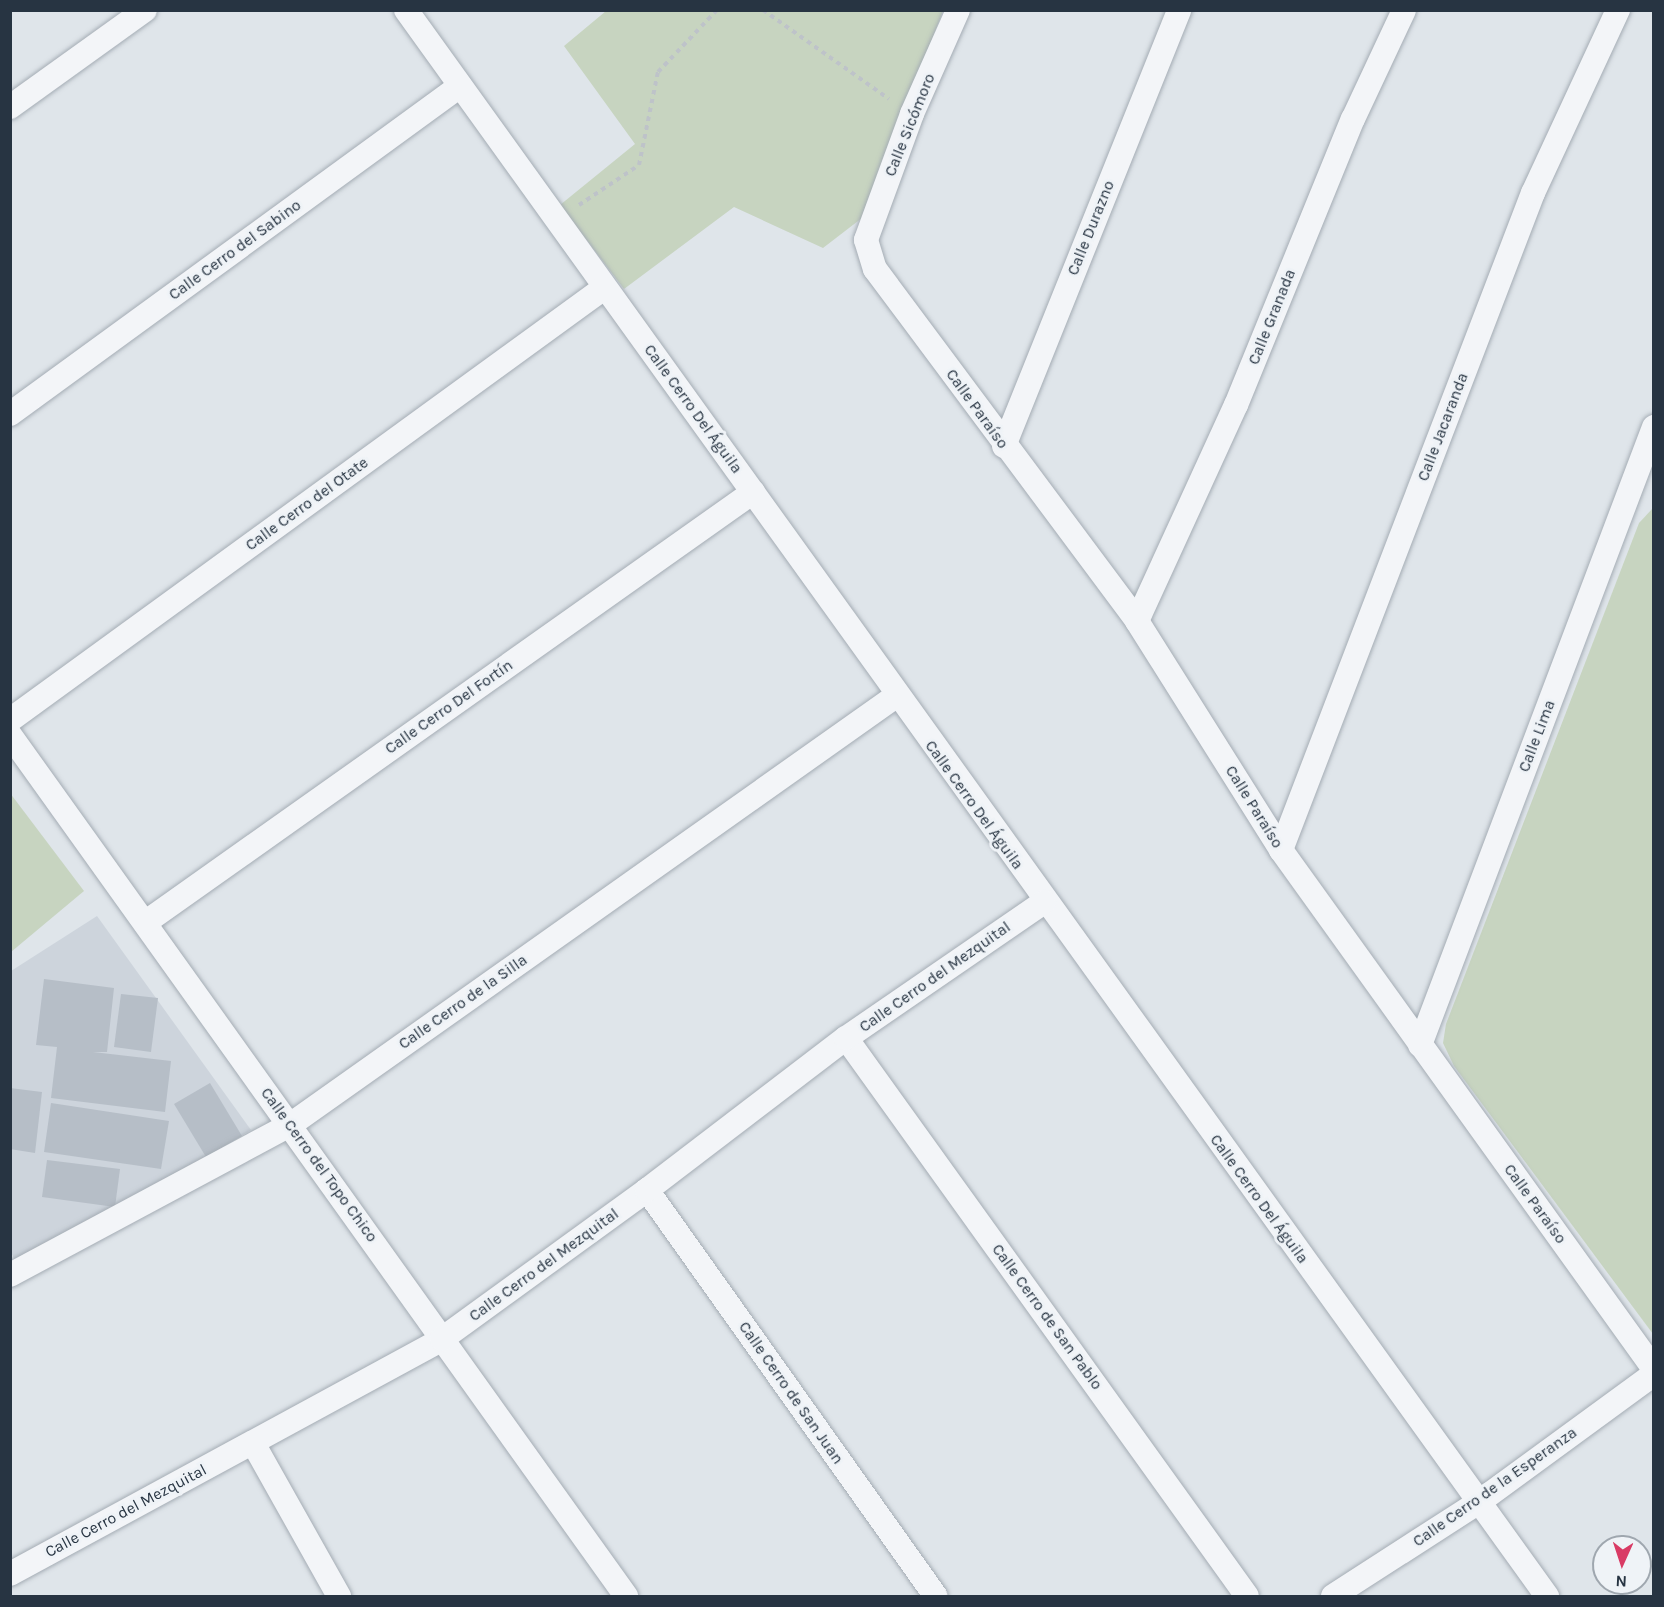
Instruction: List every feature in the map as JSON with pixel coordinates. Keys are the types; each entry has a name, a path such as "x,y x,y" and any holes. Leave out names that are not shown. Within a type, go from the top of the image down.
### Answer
{"street":[{"path":"10,107 145,10"},
{"name":"Calle Cerro Del Águila","path":"406,10 753,492 1044,902 1547,1596"},
{"name":"Calle Sicómoro","path":"866,240 912,114 958,10"},
{"name":"Calle Durazno","path":"1004,446 1179,10"},
{"name":"Calle Granada","path":"1137,621 1236,405 1353,119 1404,10"},
{"name":"Calle Jacaranda","path":"1281,850 1533,193 1618,10"},
{"name":"Calle Cerro del Sabino","path":"10,414 460,86"},
{"name":"Calle Paraíso","path":"866,240 875,269 1004,446 1137,621 1281,850 1653,1369"},
{"name":"Calle Cerro del Otate","path":"10,720 604,288"},
{"name":"Calle Lima","path":"1420,1045 1646,465 1653,427"},
{"name":"Calle Cerro Del Fortín","path":"146,922 753,492"},
{"name":"Calle Cerro de la Silla","path":"10,1275 290,1125 896,696"},
{"name":"Calle Cerro del Topo Chico","path":"10,735 626,1596"},
{"name":"Calle Cerro del Mezquital","path":"10,1574 442,1339 647,1190 846,1038 1044,902"},
{"name":"Calle Cerro de San Pablo","path":"846,1038 1247,1596"},
{"name":"Calle Cerro de San Juan","path":"647,1190 936,1596"},
{"name":"Calle Cerro de la Esperanza","path":"1333,1596 1479,1502 1653,1374"},
{"path":"253,1443 339,1596"}],"path":[{"path":"556,220 639,165 658,72 717,10"},
{"path":"764,10 788,30 912,114"}],"shaded area":[{"path":"97,916 251,1130 18,1267 11,1252 11,971"}],"green space":[{"path":"606,11 943,11 862,218 823,248 734,207 624,289 560,205 635,144 564,46"},
{"path":"1653,508 1653,1334 1454,1066 1443,1043 1446,1024 1639,523"},
{"path":"10,793 84,891 11,952 10,952"}],"building":[{"path":"44,979 114,988 107,1052 93,1052 171,1061 165,1112 51,1098 57,1047 36,1045"},
{"path":"121,994 158,998 151,1052 114,1047"},
{"path":"210,1083 242,1136 206,1157 174,1104"},
{"path":"10,1088 42,1092 35,1153 10,1149"},
{"path":"51,1103 169,1121 161,1169 44,1152"},
{"path":"47,1160 120,1169 115,1207 42,1197"}]}
